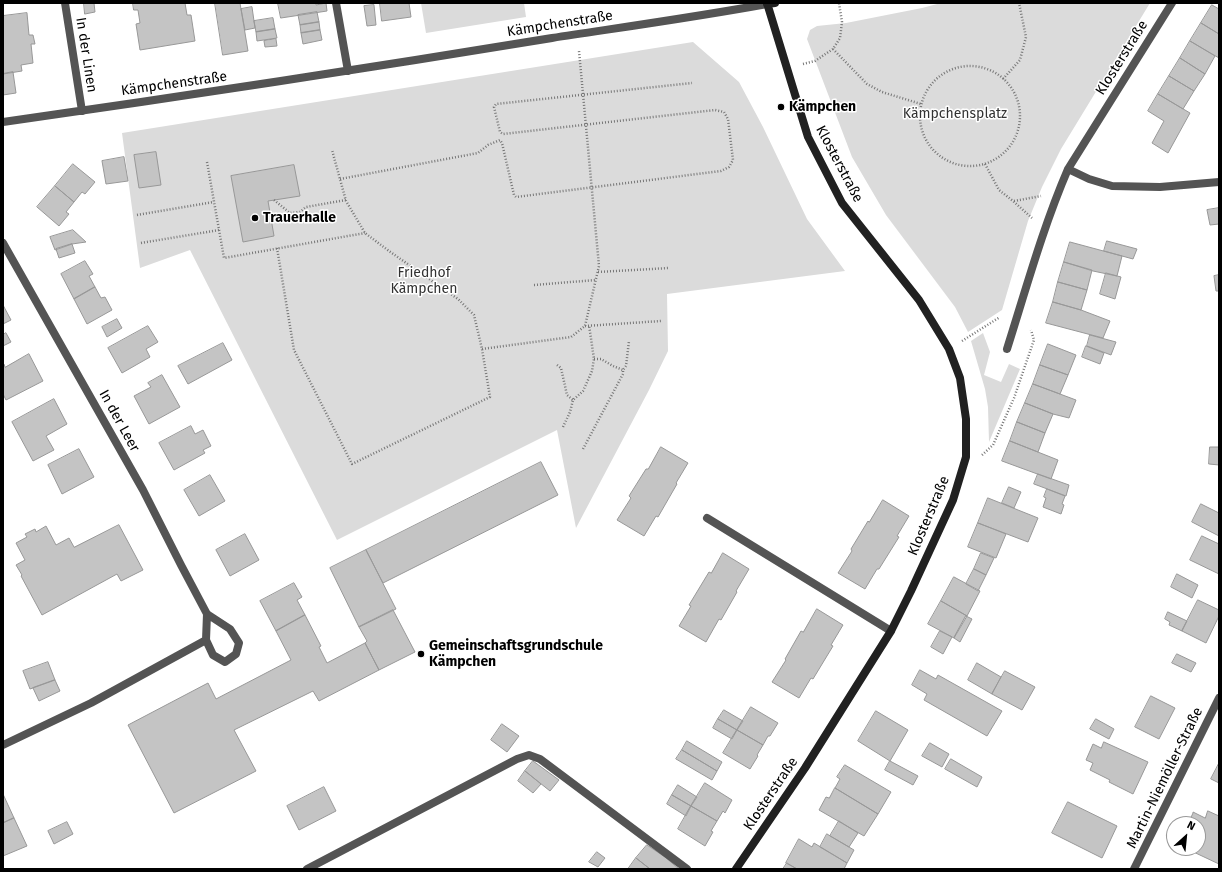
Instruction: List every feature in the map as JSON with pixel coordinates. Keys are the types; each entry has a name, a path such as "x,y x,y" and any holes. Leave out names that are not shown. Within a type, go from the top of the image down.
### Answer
{"main road":[{"name":"Klosterstraße","path":"736,869 805,768 891,631 953,500 966,457 966,419 960,378 949,349 919,300 842,203 808,137 787,68 770,3"}],"street":[{"name":"In der Linen","path":"65,3 82,111"},
{"path":"336,3 348,71"},
{"name":"Kämpchenstraße","path":"3,122 348,71 576,34 720,13 770,3"},
{"name":"Klosterstraße","path":"1007,349 1044,230 1068,169 1172,3"},
{"path":"1068,169 1090,179 1112,186 1160,187 1219,182"},
{"name":"In der Leer","path":"3,243 143,490 207,614 230,629 239,643 236,654 225,662 213,655 206,640"},
{"path":"707,518 891,631"},
{"path":"3,745 90,703 206,640 207,614"},
{"name":"Martin-Niemöller-Straße","path":"1134,869 1219,698"},
{"path":"307,869 517,759 529,755 540,759 687,869"}],"path":[{"path":"787,68 815,61 833,49 840,38 842,22 839,3"},
{"path":"1003,79 1020,60 1026,37 1019,3"},
{"path":"576,34 581,60 600,266 585,326"},
{"path":"833,49 867,84 882,92 921,104"},
{"path":"972,66 989,70 1003,79 1013,91 1018,104 1020,119 1017,134 1010,147 998,157 985,164 970,166 955,164 941,158 930,147 922,134 920,119 921,104 928,89 940,76 955,68 972,66"},
{"path":"340,179 478,153 488,145 500,140 502,142 514,195 516,197 721,171 729,167 732,160 728,119 724,112 715,110 503,134 500,132 494,107 496,104 692,83"},
{"path":"277,248 294,350 352,464 490,398 482,349 474,315 458,299 365,233 346,200 332,150"},
{"path":"207,162 224,258 365,233"},
{"path":"985,164 999,190 1044,230"},
{"path":"1013,201 1057,194"},
{"path":"274,200 290,213 300,212 306,207 346,200"},
{"path":"136,215 214,202"},
{"path":"141,243 219,230"},
{"path":"598,272 669,268"},
{"path":"534,286 596,280"},
{"path":"949,349 1022,304 1034,340 1014,398 993,445 983,455 966,457"},
{"path":"482,349 570,337 585,326 661,321"},
{"path":"563,427 570,412 573,400 583,391 592,371 594,359 589,326"},
{"path":"583,449 623,374 623,370 626,366 629,341"},
{"path":"594,359 601,359 623,370"},
{"path":"557,365 561,368 567,395 573,400"}],"green space":[{"path":"421,3 524,3 526,17 426,33"},
{"name":"Kämpchensplatz","path":"941,3 1150,3 1061,149 1042,187 1028,221 1002,310 968,332 955,307 886,215 852,157 807,39 810,30 817,26 846,23"},
{"name":"Friedhof Kämpchen","path":"693,42 739,82 763,127 807,219 845,271 667,294 668,351 576,528 557,430 337,540 190,250 140,268 122,133"},
{"path":"983,333 990,352 984,375 1001,382 1009,364 1020,369 989,442 988,407 985,389 971,341"}],"building":[{"path":"84,3 94,3 95,12 85,14"},
{"path":"133,3 185,3 187,15 191,15 195,41 140,50 136,24 140,23 138,10 134,10"},
{"path":"215,3 240,3 248,51 223,55"},
{"path":"278,3 316,3 316,5 326,3 327,11 281,18"},
{"path":"380,3 409,3 411,17 382,21"},
{"path":"374,5 376,25 367,26 364,6"},
{"path":"1212,5 1219,9 1219,34 1201,23"},
{"path":"252,7 255,28 245,30 241,9"},
{"path":"317,12 319,22 300,25 298,15"},
{"path":"27,13 29,35 33,35 35,44 31,44 33,63 21,65 22,71 3,74 3,16"},
{"path":"273,18 275,29 256,32 254,21"},
{"path":"319,22 320,30 301,33 300,25"},
{"path":"1201,23 1219,34 1219,58 1190,41"},
{"path":"275,29 277,38 257,41 256,32"},
{"path":"320,30 322,40 303,44 301,33"},
{"path":"276,39 277,46 265,47 264,41"},
{"path":"1190,41 1215,56 1205,74 1180,58"},
{"path":"1180,58 1205,74 1194,91 1169,76"},
{"path":"13,72 16,93 3,95 3,74"},
{"path":"1169,76 1194,91 1183,109 1158,94"},
{"path":"1158,94 1190,113 1168,153 1152,143 1164,121 1148,111"},
{"path":"156,152 161,185 139,188 134,155"},
{"path":"124,157 128,181 106,184 102,161"},
{"path":"73,164 95,182 85,194 82,192 74,202 55,186"},
{"name":"Trauerhalle","path":"294,165 300,196 268,201 274,236 243,242 231,176"},
{"path":"55,186 74,202 66,212 69,214 59,226 37,207"},
{"path":"1219,208 1219,224 1210,225 1207,210"},
{"path":"73,230 86,242 72,244 55,250 50,237"},
{"path":"1107,241 1137,249 1133,259 1104,251"},
{"path":"1070,242 1122,256 1117,276 1093,271 1064,262"},
{"path":"72,244 75,253 59,258 56,249"},
{"path":"85,261 93,274 89,276 95,287 74,299 61,274"},
{"path":"1064,262 1092,270 1087,290 1058,282"},
{"path":"1106,273 1121,277 1115,299 1100,294"},
{"path":"1219,275 1219,291 1216,291 1214,276"},
{"path":"1058,282 1087,290 1081,310 1053,302"},
{"path":"95,287 101,298 105,297 112,310 87,324 74,299"},
{"path":"1053,302 1081,310 1110,321 1103,338 1046,323"},
{"path":"3,305 11,320 3,324"},
{"path":"117,319 122,328 107,337 102,327"},
{"path":"148,326 158,342 146,349 150,357 122,373 108,348"},
{"path":"6,333 11,342 3,346 3,335"},
{"path":"1090,335 1116,342 1111,355 1087,346"},
{"path":"223,343 232,360 188,384 178,366"},
{"path":"1048,344 1076,355 1068,375 1040,365"},
{"path":"1086,346 1104,353 1100,364 1082,357"},
{"path":"29,354 43,381 6,400 3,394 3,364 5,367"},
{"path":"1040,365 1068,375 1060,394 1033,384"},
{"path":"162,375 180,407 149,424 134,396 151,387 148,383"},
{"path":"1033,384 1076,400 1069,418 1053,414 1025,403"},
{"path":"54,399 67,424 46,436 54,450 33,461 12,422"},
{"path":"1025,403 1053,414 1045,433 1017,422"},
{"path":"1017,422 1045,433 1038,452 1010,441"},
{"path":"191,426 195,434 203,430 211,446 203,450 205,453 174,470 159,443"},
{"path":"1010,441 1058,460 1051,479 1002,461"},
{"path":"661,447 688,463 658,517 656,516 644,536 617,520 631,498 629,496"},
{"path":"1210,447 1219,447 1219,465 1209,464"},
{"path":"79,449 94,477 62,494 48,465"},
{"path":"541,462 558,495 383,583 366,550"},
{"path":"1038,474 1069,485 1066,496 1034,484"},
{"path":"210,475 225,501 199,516 184,490"},
{"path":"1009,487 1021,492 1014,508 1002,503"},
{"path":"1047,489 1065,496 1061,514 1043,507"},
{"path":"988,498 1038,518 1028,542 978,523"},
{"path":"883,500 909,516 897,536 899,537 865,589 838,573 868,521 869,522"},
{"path":"1201,504 1219,513 1219,536 1192,522"},
{"path":"978,523 1006,534 996,558 968,547"},
{"path":"119,525 143,570 121,581 117,574 42,615 16,565 25,560 16,543 27,537 25,534 35,529 36,532 46,526 56,545 69,538 74,547"},
{"path":"245,534 259,560 230,576 216,550"},
{"path":"1202,536 1219,544 1219,574 1190,560"},
{"path":"366,550 396,609 359,627 330,568"},
{"path":"723,553 749,569 721,620 719,619 706,642 679,626 691,606 689,605 709,572 711,573"},
{"path":"981,553 994,558 986,575 974,569"},
{"path":"974,569 986,575 978,591 966,584"},
{"path":"1177,574 1198,585 1192,598 1171,587"},
{"path":"954,577 980,591 967,616 941,601"},
{"path":"294,583 302,597 297,600 305,615 276,631 260,601"},
{"path":"1198,600 1219,610 1219,616 1206,643 1182,631"},
{"path":"941,601 967,616 954,638 928,624"},
{"path":"817,609 843,625 831,645 833,646 813,679 811,678 799,698 772,682 786,660 785,659 801,631 803,632"},
{"path":"393,610 415,652 379,670 365,643 367,641 359,627"},
{"path":"1168,612 1187,621 1182,631 1169,625 1170,622 1165,619"},
{"path":"305,615 321,646 319,647 327,663 365,643 379,670 319,701 313,691 234,730 256,771 174,813 128,725 208,683 216,699 291,660 276,631"},
{"path":"966,616 972,619 960,642 954,638"},
{"path":"940,631 952,637 943,654 931,647"},
{"path":"1177,654 1196,663 1191,672 1172,663"},
{"path":"48,662 55,680 30,689 23,671"},
{"path":"977,663 1001,677 992,694 968,680"},
{"path":"920,670 936,679 938,675 1002,711 987,736 924,700 927,694 912,685"},
{"path":"1005,671 1035,687 1022,710 992,694"},
{"path":"55,680 60,691 39,701 33,688"},
{"path":"1151,696 1175,708 1159,739 1135,727"},
{"path":"751,707 778,723 763,745 737,730"},
{"path":"724,710 743,721 737,730 718,719"},
{"path":"876,711 908,730 890,761 858,741"},
{"path":"718,719 737,730 732,739 713,728"},
{"path":"1096,719 1114,729 1109,739 1090,729"},
{"path":"502,724 519,736 507,752 491,740"},
{"path":"737,730 763,745 750,769 723,753"},
{"path":"687,741 722,762 717,771 682,750"},
{"path":"1104,742 1148,762 1133,794 1109,782 1110,780 1090,770 1093,763 1086,760 1093,744 1101,748"},
{"path":"930,743 949,754 942,767 922,756"},
{"path":"682,750 717,771 712,780 676,759"},
{"path":"951,759 982,777 977,787 945,769"},
{"path":"533,761 559,780 550,791 525,771"},
{"path":"890,761 918,776 913,785 885,770"},
{"path":"1219,763 1219,783 1211,779"},
{"path":"845,765 891,792 878,814 835,788 840,779 837,777"},
{"path":"525,771 541,784 533,793 518,781"},
{"path":"705,783 732,800 725,813 723,811 717,821 691,806"},
{"path":"678,785 697,797 691,806 672,795"},
{"path":"324,787 336,811 299,830 287,806"},
{"path":"835,788 878,814 864,836 819,810 826,797 829,798"},
{"path":"3,794 14,818 3,823"},
{"path":"672,795 691,806 686,816 667,804"},
{"path":"1068,802 1117,826 1102,858 1052,833"},
{"path":"691,806 717,821 705,846 678,829"},
{"path":"1208,811 1219,816 1219,864 1202,856 1206,856 1206,816"},
{"path":"1193,812 1201,816 1192,816"},
{"path":"14,818 27,846 3,856 3,823"},
{"path":"839,821 858,833 849,847 830,836"},
{"path":"67,822 73,834 54,844 48,831"},
{"path":"827,834 854,850 847,863 820,847"},
{"path":"799,839 812,847 814,843 847,863 844,869 797,869 786,863"},
{"path":"647,845 679,869 650,869 636,858"},
{"path":"597,852 605,858 598,867 589,862"},
{"path":"636,858 650,869 628,869"},
{"path":"787,863 797,869 783,869"}],"place":[{"name":"Kämpchen","path":"781,107"},
{"name":"Trauerhalle","path":"255,218"},
{"name":"Gemeinschaftsgrundschule Kämpchen","path":"421,654"}]}
